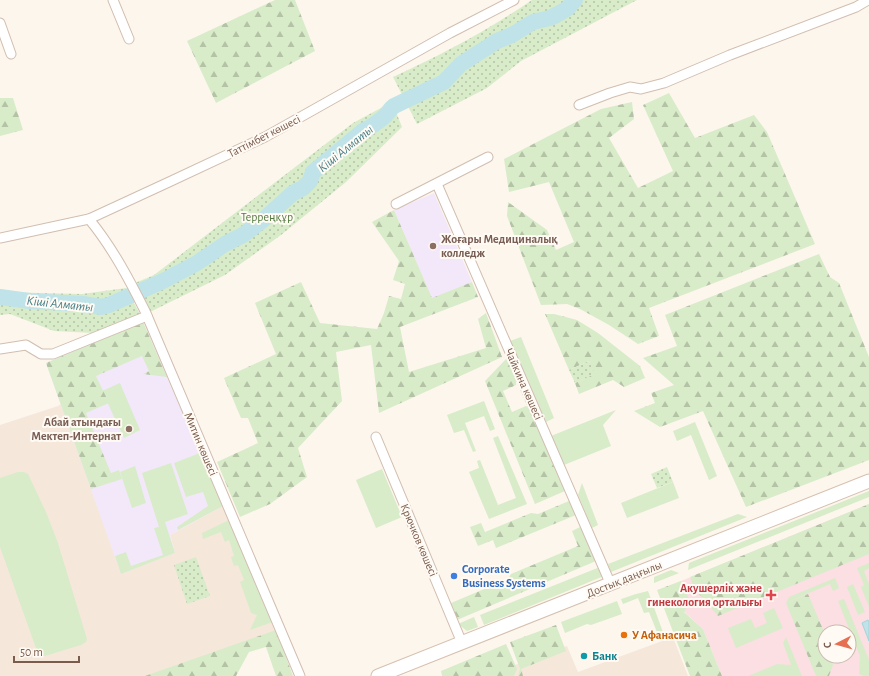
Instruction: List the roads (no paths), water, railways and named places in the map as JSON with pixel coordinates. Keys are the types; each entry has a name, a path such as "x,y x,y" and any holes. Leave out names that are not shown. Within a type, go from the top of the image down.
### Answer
{"main road":[{"name":"Достық даңғылы","path":"378,676 611,585 869,481"}],"street":[{"path":"113,0 129,39"},
{"name":"Таттімбет көшесі","path":"0,238 89,219 265,137 450,33 514,0"},
{"path":"579,106 610,93 630,87 641,89 664,83 730,55 856,7 868,0"},
{"path":"0,23 11,54"},
{"path":"396,204 488,157"},
{"name":"Чайкина көшесі","path":"437,184 611,585"},
{"name":"Митин көшесі","path":"89,219 104,237 126,274 147,316 300,676"},
{"path":"0,349 26,345 41,354 54,354 147,316"},
{"name":"Крючков көшесі","path":"376,437 462,643"}],"water":[{"path":"868,620 869,622 869,641 862,623"}],"waterway":[{"name":"Кіші Алматы","path":"0,297 29,301 83,304 101,307 109,305 163,281 197,263 225,244 243,235 263,220 293,193 303,188 310,181 313,172 363,131 385,116 391,108 444,82 461,64 497,41 512,35 533,22 550,18 560,13 568,8 575,0"}],"place":[{"name":"Жоғары Медициналық колледж","path":"433,246"},
{"name":"Абай атындағы Мектеп-Интернат","path":"129,429"},
{"name":"Corporate Business Systems","path":"454,576"},
{"name":"Акушерлік және гинекология орталығы","path":"771,595"},
{"name":"У Афанасича","path":"624,635"},
{"name":"Банк","path":"584,656"}],"park label":[{"name":"Терреңқұр","path":"267,217"}]}
